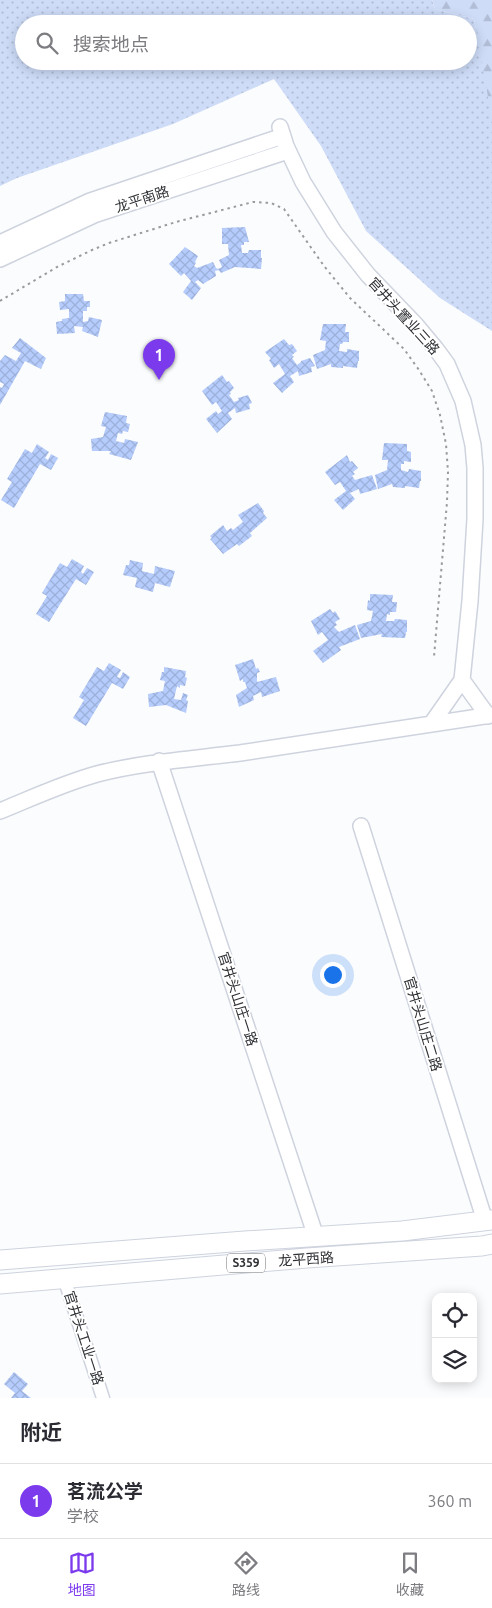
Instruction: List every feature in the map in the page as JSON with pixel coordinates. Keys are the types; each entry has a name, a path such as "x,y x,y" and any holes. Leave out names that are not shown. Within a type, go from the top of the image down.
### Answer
{"main road":[{"name":"龙平西路","path":"0,1260 402,1231 488,1220"},
{"name":"龙平西路","path":"0,1284 492,1244"}],"street":[{"name":"龙平南路","path":"0,243 90,200 284,138"},
{"name":"龙平南路","path":"0,259 94,215 284,138"},
{"name":"官井头置业三路","path":"284,138 303,182 334,232 368,276 436,349 447,364 463,400 473,445 475,492 471,584 462,680 432,724"},
{"path":"0,810 95,775 159,761 232,754 490,715 462,680"},
{"name":"官井头山庄一路","path":"159,761 316,1237"},
{"name":"官井头山庄二路","path":"361,826 488,1220"},
{"name":"官井头工业一路","path":"64,1278 103,1398"}],"path":[{"path":"0,301 57,267 109,243 176,222 253,202 270,203 284,209 324,266 350,298 404,349 432,391 446,444 448,482 434,657"}],"green space":[{"path":"0,0 432,0 435,9 458,15 15,15 15,70 477,70 477,34 492,112 492,331 440,298 366,231 321,146 274,79 173,124 17,178 0,186"},
{"path":"432,0 492,0 492,119 477,36 477,15 458,15 435,9"}],"building":[{"path":"245,227 249,242 244,242 244,245 241,245 242,253 248,253 249,250 261,250 261,269 235,267 221,273 219,270 215,271 216,276 203,284 198,280 195,282 201,288 192,300 183,292 191,281 184,273 181,276 169,264 185,247 198,256 194,266 197,268 213,262 218,269 222,267 219,260 229,255 228,244 222,244 222,228"},
{"path":"65,294 83,294 84,301 90,301 90,307 87,307 87,311 83,311 83,322 88,321 89,317 102,320 98,337 82,331 83,327 74,326 75,333 57,334 56,322 69,318 69,309 60,310 59,302 65,301"},
{"path":"323,324 346,324 345,332 349,332 349,342 340,344 339,351 347,352 347,349 359,351 357,368 331,367 331,364 317,369 313,355 325,350 326,341 320,340"},
{"path":"20,338 46,358 41,369 25,361 0,405 0,387 2,388 4,384 0,382 0,361 5,355 16,361 21,353 12,348"},
{"path":"284,339 289,345 292,344 297,351 292,355 294,357 292,358 297,365 301,361 310,358 315,366 311,367 312,372 299,376 298,371 290,376 294,382 282,393 273,383 285,374 279,364 274,368 269,360 271,359 265,352"},
{"path":"222,375 234,388 229,395 234,402 239,400 238,398 248,395 252,403 249,404 250,409 236,413 235,408 228,413 232,419 217,433 206,419 216,411 218,414 222,411 216,402 212,405 202,391"},
{"path":"105,412 127,416 126,423 130,424 128,432 118,433 116,441 124,443 125,439 138,442 131,460 109,454 111,451 92,451 91,439 103,437 106,427 101,426"},
{"path":"384,443 407,444 407,451 411,452 411,462 404,461 404,464 401,464 401,470 408,472 409,469 421,471 419,488 393,487 392,484 378,489 375,475 387,470 388,460 382,460"},
{"path":"37,444 49,452 45,458 48,460 51,454 58,458 51,470 40,464 14,508 1,500 12,482 7,479 25,449 32,453"},
{"path":"347,455 350,462 352,461 358,468 353,472 355,474 352,476 355,480 372,475 377,489 360,494 359,489 350,493 355,499 343,510 334,500 346,491 340,482 335,485 325,472"},
{"path":"258,503 267,518 250,533 252,536 239,546 237,544 223,554 210,539 212,538 210,536 223,525 227,531 231,528 233,530 243,522 238,515"},
{"path":"72,559 84,566 81,572 83,574 87,568 94,572 86,585 76,579 49,622 36,614 47,596 42,593 60,563 67,567"},
{"path":"130,560 143,563 142,571 154,574 155,566 175,571 170,587 155,583 153,592 135,587 137,578 123,575 126,565 129,565"},
{"path":"370,594 393,595 392,602 397,602 396,612 390,612 390,615 387,614 386,621 394,621 395,619 407,620 405,638 381,637 382,634 361,638 357,625 371,621 373,611 367,610"},
{"path":"330,609 333,613 335,611 340,619 335,622 337,625 334,627 339,632 355,625 360,639 339,647 341,650 323,663 313,651 328,640 322,632 318,635 311,621"},
{"path":"253,659 256,669 258,668 260,672 257,673 257,682 276,677 280,691 262,697 261,692 253,696 254,700 239,707 236,695 247,688 243,679 240,681 235,665"},
{"path":"109,663 121,670 117,677 120,678 123,672 130,677 123,689 112,683 86,726 73,718 84,700 79,697 97,667 104,671"},
{"path":"164,667 186,671 185,686 180,685 180,688 177,686 174,699 181,700 183,693 188,695 186,713 166,705 149,707 148,694 163,691 165,681 160,680"},
{"path":"14,1372 28,1384 22,1391 31,1398 11,1398 15,1393 4,1384"}],"place":[{"name":"茗流公学","path":"159,380"}]}
